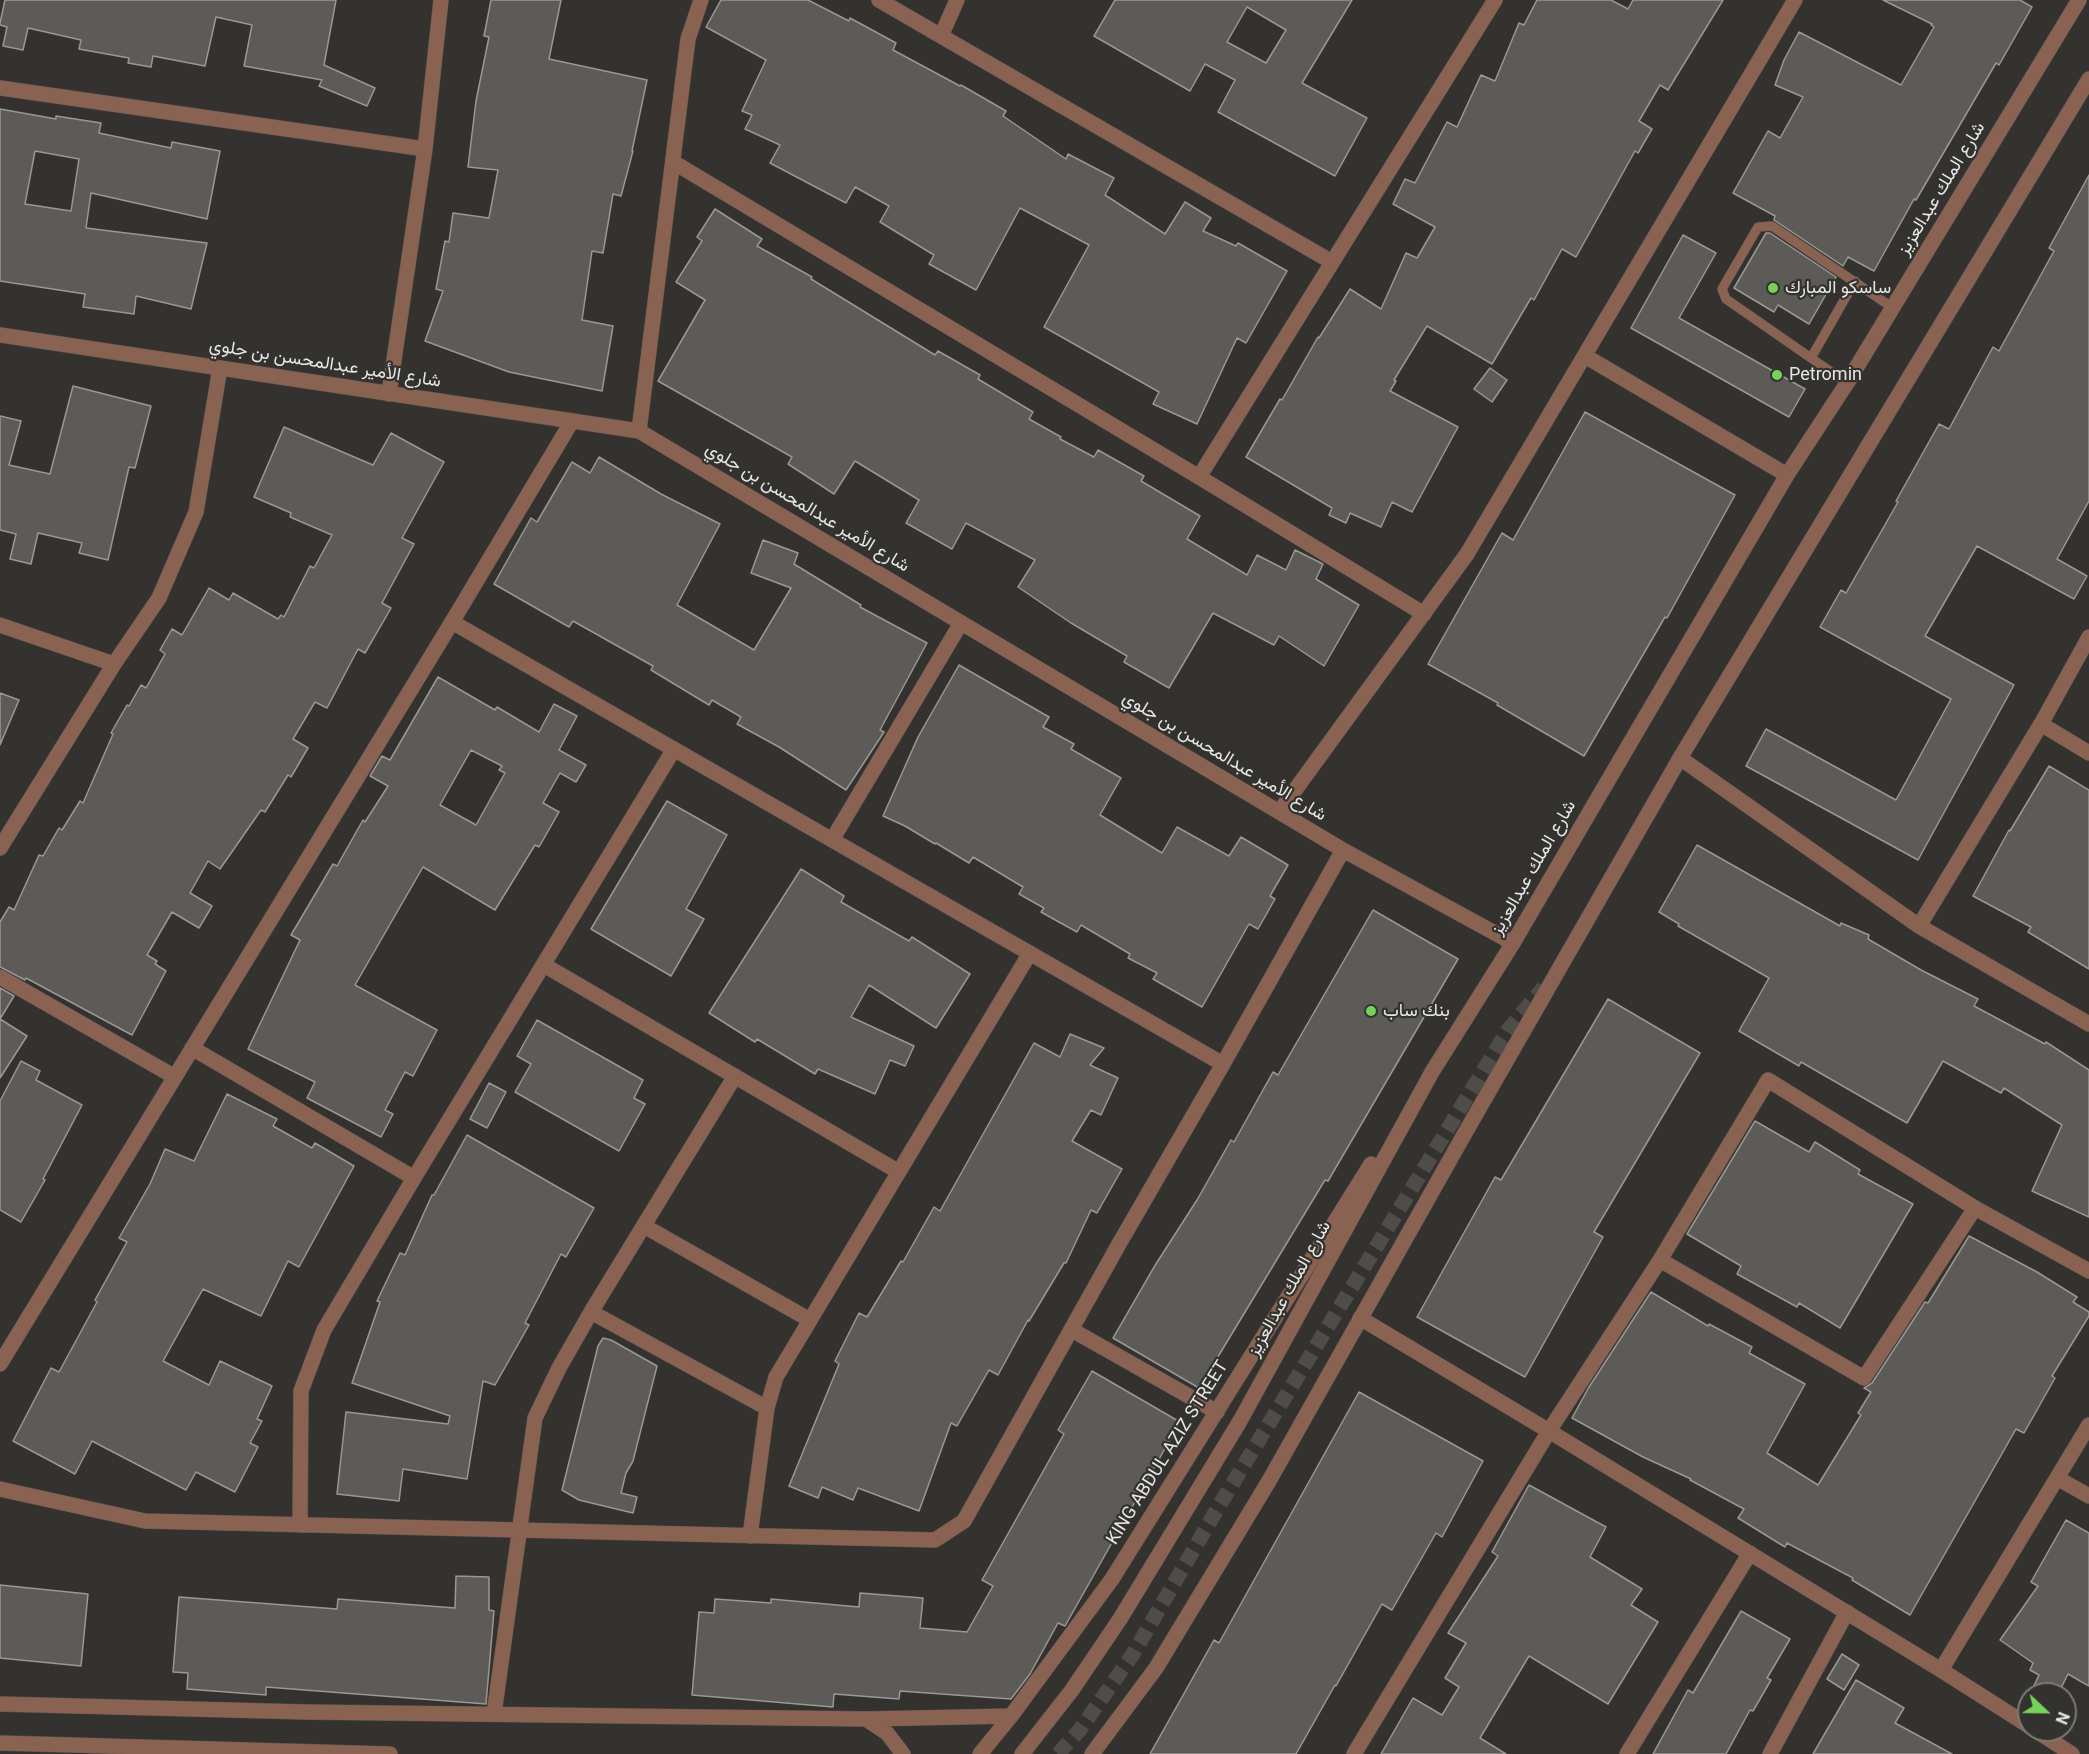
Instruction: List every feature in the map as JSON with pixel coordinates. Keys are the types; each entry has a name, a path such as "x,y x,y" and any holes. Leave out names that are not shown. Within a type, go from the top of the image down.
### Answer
{"street":[{"path":"389,394 425,149 441,0"},
{"path":"639,431 688,39 701,0"},
{"path":"879,0 1332,262"},
{"path":"942,36 957,0"},
{"path":"1199,477 1495,0"},
{"path":"1279,812 1467,554 1795,0"},
{"name":"شارع الملك عبدالعزيز","path":"1022,1754 1072,1690 1120,1619 1240,1421 1432,1072 1513,943 1787,475 1847,383 2079,0"},
{"path":"1092,1754 1156,1668 1269,1481 1680,758 2089,79"},
{"path":"0,88 425,149"},
{"path":"673,162 1424,614"},
{"name":"شارع الأمير عبدالمحسن بن جلوي","path":"0,335 639,431 1343,850 1513,943"},
{"path":"1585,356 1787,475"},
{"path":"0,848 114,664 159,598 196,512 220,368"},
{"path":"0,1364 572,421"},
{"path":"452,622 1223,1064"},
{"path":"832,840 961,623"},
{"path":"0,625 114,664"},
{"path":"1919,926 2041,724 2089,637"},
{"path":"2041,724 2089,753"},
{"path":"300,1525 301,1391 324,1330 674,749"},
{"path":"1680,758 1919,926 2089,1024"},
{"path":"0,1489 145,1521 935,1540 964,1521 1343,850"},
{"path":"750,1536 767,1408 776,1377 1030,953"},
{"path":"544,964 898,1172"},
{"path":"0,977 175,1077"},
{"path":"192,1048 414,1178"},
{"name":"KING ABDUL AZIZ STREET","path":"980,1754 1011,1716 1112,1579 1353,1192 1432,1072"},
{"path":"494,1714 535,1419 558,1368 735,1076"},
{"path":"1354,1754 1549,1431 1660,1260 1768,1080 1975,1208 2089,1271"},
{"path":"1660,1260 1864,1378 1975,1208"},
{"path":"644,1226 810,1320"},
{"path":"591,1312 767,1408"},
{"path":"1360,1318 1847,1612 2017,1718"},
{"path":"1072,1330 1217,1412"},
{"path":"1941,1670 2089,1425"},
{"path":"2057,1478 2089,1496"},
{"path":"1627,1754 1750,1553"},
{"path":"1770,1754 1847,1612"},
{"path":"0,1704 306,1712 866,1719 1011,1716"},
{"path":"866,1719 887,1733 903,1754"},
{"path":"2054,1742 2072,1754"},
{"path":"0,1743 390,1754"}],"lane":[{"path":"1847,383 1725,299 1722,289 1758,227 1772,226 1893,308"},
{"path":"1811,358 1855,281"}],"building":[{"path":"5,0 336,0 324,65 375,88 367,106 319,86 322,80 244,66 252,25 216,17 205,66 153,56 151,67 128,63 129,58 79,49 81,40 28,28 23,50 3,46 7,27 0,23"},
{"path":"491,0 561,0 549,59 647,80 633,151 621,196 613,194 603,253 592,251 582,320 613,326 602,391 509,372 425,341 443,291 436,289 445,241 449,242 453,213 489,218 498,170 468,167 476,101 489,37 484,36"},
{"path":"721,0 808,0 849,21 850,18 896,43 893,50 1006,111 1003,116 1066,159 1068,154 1114,178 1105,195 1165,234 1185,202 1211,218 1203,231 1236,246 1238,243 1287,271 1246,343 1237,338 1197,424 1153,404 1159,392 1044,327 1089,245 1020,208 976,290 929,264 934,255 880,222 889,206 855,187 846,203 770,163 780,145 745,129 752,115 742,111 766,60 706,27"},
{"path":"1115,0 1352,0 1302,83 1367,118 1335,176 1218,112 1235,80 1205,64 1190,91 1094,36","holes":["1247,7 1286,30 1266,63 1227,42"]},
{"path":"1537,0 1611,0 1628,9 1633,0 1723,0 1668,90 1660,85 1639,121 1652,129 1638,153 1635,151 1576,257 1562,249 1534,300 1531,298 1492,364 1427,326 1394,380 1396,381 1390,391 1458,427 1412,512 1392,502 1381,527 1350,513 1346,523 1329,515 1332,508 1246,457 1318,337 1350,289 1381,309 1406,253 1417,258 1435,227 1393,204 1405,179 1415,183 1447,122 1457,127 1481,75 1495,81 1519,23 1524,25"},
{"path":"1883,0 2020,0 2032,7 1999,65 1996,63 1916,200 1914,199 1874,271 1848,257 1843,266 1774,220 1775,216 1733,193 1768,131 1780,138 1803,97 1775,85 1784,60 1799,32 1901,85 1934,27"},
{"path":"0,109 56,119 56,116 101,123 99,133 171,148 172,142 220,151 207,219 91,193 86,228 207,243 191,309 136,296 134,314 83,307 85,294 0,281","holes":["35,151 79,159 71,211 25,204"]},
{"path":"2089,175 2089,501 2057,559 2087,576 2074,599 1977,546 1925,636 2014,685 1918,860 1746,766 1766,729 1896,800 1951,699 1820,627 1841,590 1846,593 1939,424 1949,429 1993,347 1999,351 2054,251 2049,248"},
{"path":"715,209 762,239 757,246 812,277 811,279 935,355 938,351 980,375 978,379 1033,412 1029,419 1061,437 1060,439 1094,457 1098,450 1144,476 1141,481 1200,516 1187,539 1247,575 1257,555 1286,570 1295,550 1323,564 1316,579 1359,605 1324,666 1279,636 1274,645 1213,613 1169,688 1124,662 1127,656 1071,623 1018,587 1035,560 966,523 952,549 906,523 919,500 855,461 834,494 788,464 792,457 658,381 705,300 676,282 702,241 697,237"},
{"path":"1766,233 1770,233 1836,277 1809,324 1778,305 1774,312 1734,288"},
{"path":"1683,235 1716,253 1679,318 1805,389 1789,417 1631,328"},
{"path":"1490,368 1507,380 1492,402 1474,389"},
{"path":"73,386 151,406 135,468 129,467 108,560 79,553 82,543 38,533 31,564 10,559 16,534 0,530 0,416 21,421 9,465 50,474"},
{"path":"1585,412 1735,495 1667,618 1665,617 1584,756 1497,705 1498,703 1428,664 1502,533 1513,540"},
{"path":"284,427 373,465 391,433 444,462 402,538 414,544 382,603 391,608 365,653 358,649 327,708 315,702 293,739 308,748 291,777 288,775 265,812 261,810 220,869 208,861 190,893 212,906 199,928 172,912 147,955 157,961 155,964 166,971 132,1035 26,978 25,980 0,967 0,922 9,907 14,910 39,855 43,856 59,828 62,830 80,801 83,803 113,734 111,733 141,685 146,688 165,654 160,650 172,629 182,635 209,588 229,600 233,593 278,619 281,615 284,617 310,566 314,568 332,535 290,517 291,513 254,497"},
{"path":"599,457 661,494 720,524 677,605 754,650 791,588 751,573 763,540 798,553 794,564 861,605 860,607 927,643 880,730 884,732 846,790 779,747 737,724 741,717 712,700 709,705 651,670 653,666 573,621 569,627 494,584 531,518 537,522 572,462 590,473"},
{"path":"959,665 1049,717 1043,727 1074,744 1071,749 1121,778 1100,815 1162,853 1177,827 1229,856 1241,837 1288,865 1270,896 1275,899 1258,929 1249,924 1202,1007 1153,979 1157,973 1128,958 1130,954 1081,925 1077,932 1041,912 1044,908 1019,894 1023,887 973,857 969,863 883,816 918,737"},
{"path":"438,677 495,710 497,707 539,732 554,704 577,716 559,750 586,765 576,782 560,773 543,803 559,812 539,847 535,845 495,910 423,867 355,985 437,1030 413,1076 405,1072 385,1110 393,1114 381,1137 307,1098 315,1082 248,1049 300,940 291,935 333,864 337,866 363,820 365,822 388,786 370,776 382,756 390,760","holes":["471,750 502,766 499,770 505,773 476,825 440,805"]},
{"path":"0,693 19,700 0,745"},
{"path":"2049,766 2089,790 2089,969 2028,932 2031,927 1973,896 2009,830"},
{"path":"667,801 727,835 686,909 704,919 671,976 591,929"},
{"path":"1697,845 1840,926 1841,923 1869,935 1868,939 1921,970 1978,999 1974,1006 2045,1044 2046,1042 2089,1070 2089,1217 2032,1191 2062,1125 2004,1088 2001,1093 1943,1061 1907,1123 1801,1062 1799,1066 1739,1031 1769,978 1678,926 1679,924 1659,912"},
{"path":"801,869 844,896 841,902 909,941 912,937 970,974 936,1028 869,985 851,1017 914,1046 905,1066 890,1060 875,1094 818,1069 815,1074 757,1039 755,1042 709,1013"},
{"path":"1373,910 1458,959 1328,1181 1325,1180 1199,1388 1113,1338 1231,1140 1234,1142 1273,1072 1278,1075"},
{"path":"0,988 14,996 0,1019"},
{"path":"1608,999 1700,1053 1594,1232 1603,1237 1525,1377 1417,1317 1495,1177 1501,1180"},
{"path":"0,1019 27,1036 0,1078"},
{"path":"537,1020 643,1080 634,1098 645,1104 619,1151 515,1092 531,1064 517,1056"},
{"path":"1070,1034 1104,1048 1090,1065 1118,1078 1101,1115 1091,1110 1072,1141 1122,1169 1097,1213 1091,1210 1066,1263 1028,1320 998,1375 989,1370 957,1426 951,1423 919,1511 858,1488 853,1500 822,1487 818,1498 789,1486 839,1364 835,1361 859,1313 867,1317 901,1261 903,1262 934,1207 940,1211 1034,1043 1060,1057"},
{"path":"21,1061 40,1071 36,1080 82,1105 43,1179 45,1180 21,1222 0,1210 0,1101"},
{"path":"489,1083 506,1092 487,1128 470,1119"},
{"path":"227,1094 277,1119 273,1126 312,1148 315,1143 354,1166 299,1267 288,1261 261,1316 203,1289 163,1361 209,1385 220,1361 272,1386 257,1419 262,1421 250,1443 258,1447 235,1492 196,1472 186,1490 92,1441 75,1474 13,1441 51,1368 59,1372 97,1302 95,1300 127,1242 119,1238 150,1184 165,1149 194,1161"},
{"path":"1755,1121 1809,1152 1815,1142 1860,1170 1858,1174 1913,1204 1840,1328 1799,1303 1797,1307 1737,1274 1741,1266 1687,1234"},
{"path":"467,1135 594,1208 566,1257 561,1254 525,1323 529,1325 495,1385 483,1381 467,1479 403,1469 399,1501 337,1494 346,1412 448,1424 450,1416 352,1383 380,1302 377,1301 400,1253 405,1255 432,1195"},
{"path":"1969,1236 2037,1272 2077,1297 2073,1302 2089,1312 2089,1316 2052,1376 2055,1378 2024,1433 2016,1429 1910,1615 1852,1580 1853,1578 1787,1543 1785,1547 1738,1518 1744,1509 1572,1418 1589,1387 1651,1292 1708,1326 1709,1324 1752,1347 1749,1353 1805,1384 1767,1453 1818,1485 1861,1415 1858,1413 1871,1392 1864,1388 1872,1383 1925,1302 1928,1303"},
{"path":"603,1338 611,1340 657,1366 633,1461 626,1473 621,1493 637,1497 633,1513 579,1500 562,1490 598,1346"},
{"path":"1092,1371 1180,1422 1065,1626 1058,1623 1030,1674 1011,1699 900,1691 899,1699 834,1694 833,1707 692,1695 699,1612 714,1613 715,1599 771,1603 771,1599 859,1607 860,1593 923,1598 920,1628 967,1632 993,1586 982,1580 1064,1434 1058,1430"},
{"path":"1359,1392 1483,1461 1442,1537 1436,1533 1392,1610 1382,1604 1296,1754 1150,1754 1214,1640 1219,1643"},
{"path":"1529,1485 1606,1527 1590,1557 1642,1589 1631,1605 1658,1622 1608,1704 1529,1656 1480,1738 1506,1754 1381,1754 1413,1698 1442,1715 1459,1687 1445,1678 1466,1643 1448,1633 1498,1556 1492,1552"},
{"path":"2066,1520 2089,1533 2089,1686 2068,1674 2064,1682 2036,1682 2039,1675 2030,1670 2033,1663 2000,1640 2038,1586 2031,1582"},
{"path":"456,1576 489,1577 489,1610 494,1611 486,1704 266,1687 266,1695 187,1689 188,1673 173,1672 179,1597 337,1609 338,1599 455,1608"},
{"path":"0,1585 88,1594 81,1666 0,1658"},
{"path":"1741,1611 1790,1639 1767,1678 1771,1680 1753,1711 1750,1710 1726,1754 1653,1754 1688,1690 1693,1693"},
{"path":"1842,1654 1859,1665 1844,1690 1827,1679"},
{"path":"1856,1680 1904,1708 1895,1723 1952,1754 1813,1754"}],"tunnel":[{"path":"1058,1754 1079,1731 1133,1654 1219,1506 1508,1030 1544,987"}],"place":[{"name":"ساسكو المبارك","path":"1773,288"},
{"name":"Petromin","path":"1777,375"},
{"name":"بنك ساب","path":"1371,1011"}]}
